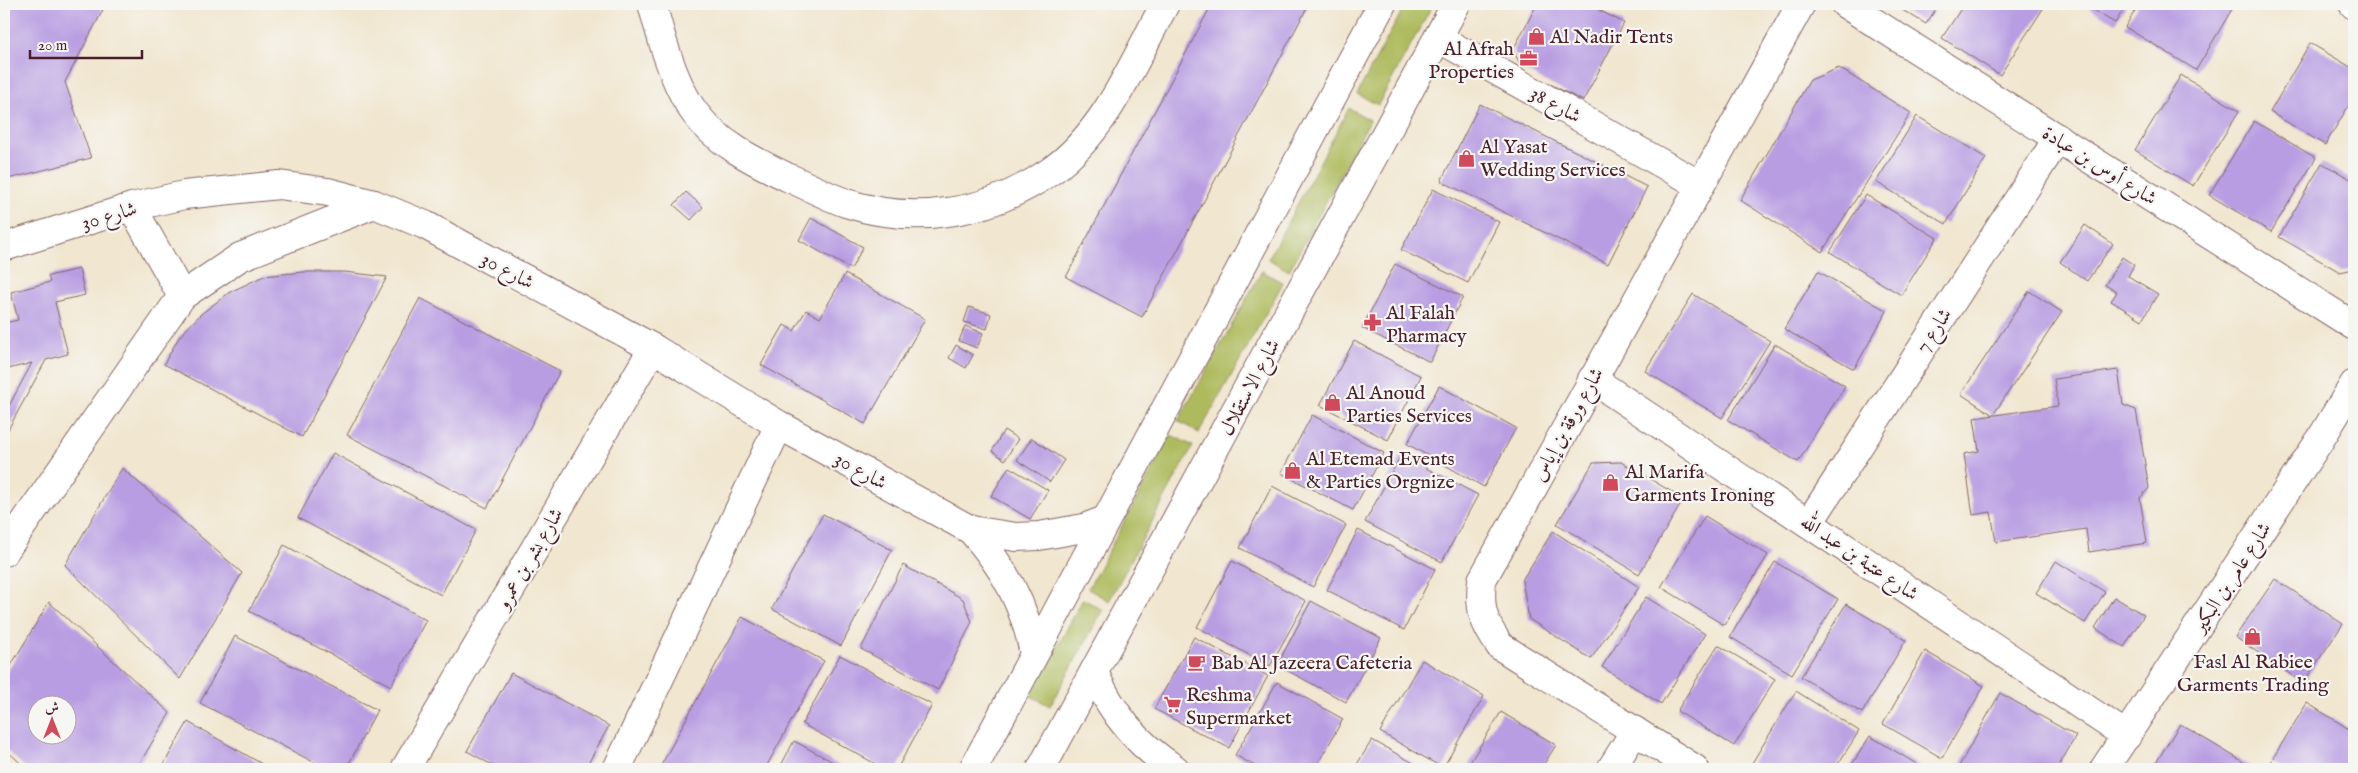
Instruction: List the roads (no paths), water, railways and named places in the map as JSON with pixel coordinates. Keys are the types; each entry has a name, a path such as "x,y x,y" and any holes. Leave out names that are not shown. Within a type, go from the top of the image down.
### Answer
{"street":[{"path":"652,4 674,73 695,113 727,145 766,167 845,203 878,212 924,215 970,209 1013,194 1052,170 1086,140 1112,102 1165,4"},
{"path":"972,769 1382,4"},
{"name":"شارع الاستقلال","path":"1041,769 1456,4"},
{"name":"شارع ورقة بن إياس","path":"1696,769 1500,646 1487,627 1480,604 1482,580 1492,558 1801,4"},
{"name":"شارع أوس بن عبادة","path":"1845,4 2354,326"},
{"name":"شارع 38","path":"1438,38 1700,185"},
{"name":"شارع 7","path":"1809,523 2058,138"},
{"name":"شارع 30","path":"4,247 132,207 184,195 279,185 328,192 374,204 425,226 653,348 780,425 971,530 1016,537 1039,536 1084,528 1106,520"},
{"path":"4,552 182,296 240,257 374,204"},
{"path":"132,207 182,296"},
{"name":"شارع بشر بن عمرو","path":"405,769 653,348"},
{"name":"شارع عتبة بن عبد الله","path":"1592,379 2127,736"},
{"name":"شارع عامر بن البكير","path":"2104,769 2320,440 2354,384"},
{"path":"616,769 780,425"},
{"name":"شارع 30","path":"971,530 1001,566 1013,587 1027,624 1034,654"},
{"path":"1094,672 1110,704 1131,734 1151,753 1175,769"},
{"path":"1611,769 1635,731"}],"place":[{"name":"Al Nadir Tents","path":"1536,36"},
{"name":"Al Afrah Properties","path":"1528,59"},
{"name":"Al Yasat Wedding Services","path":"1466,158"},
{"name":"Al Falah Pharmacy","path":"1372,323"},
{"name":"Al Anoud Parties Services","path":"1332,403"},
{"name":"Al Etemad Events & Parties Orgnize","path":"1292,470"},
{"name":"Al Marifa Garments Ironing","path":"1611,482"},
{"name":"Fasl Al Rabiee Garments Trading","path":"2253,637"},
{"name":"Bab Al Jazeera Cafeteria","path":"1197,662"},
{"name":"Reshma Supermarket","path":"1172,705"}]}
